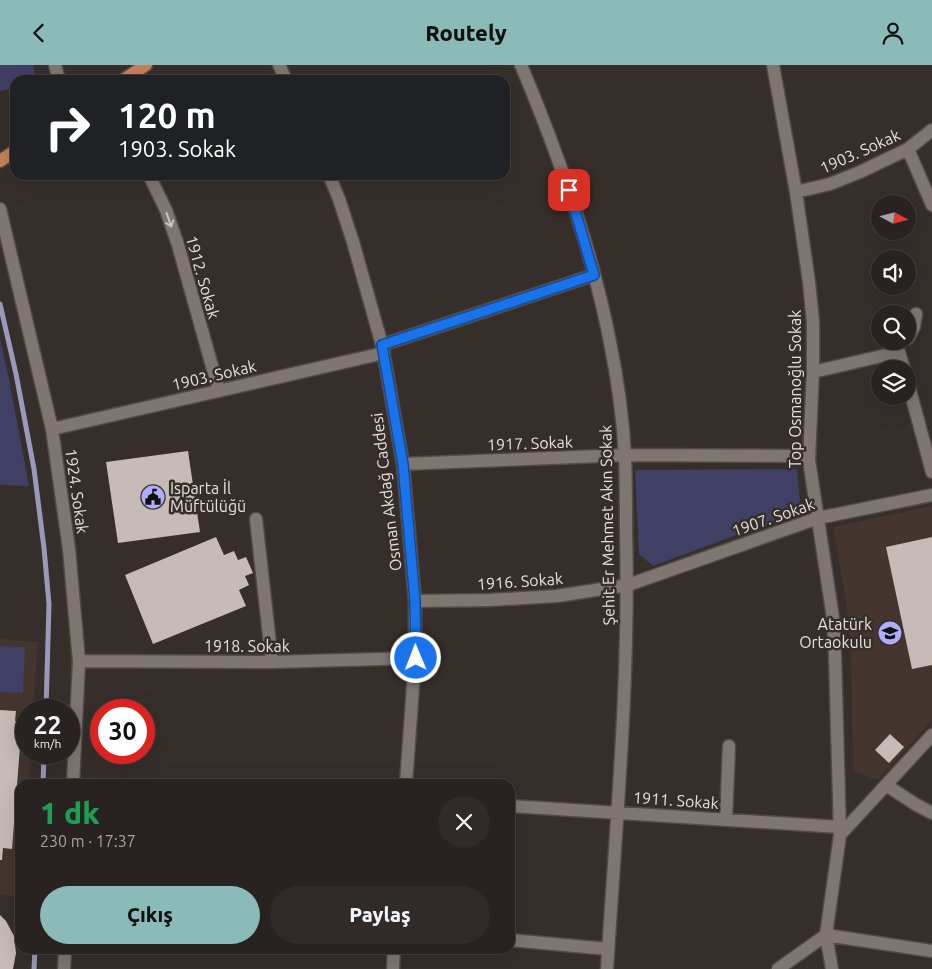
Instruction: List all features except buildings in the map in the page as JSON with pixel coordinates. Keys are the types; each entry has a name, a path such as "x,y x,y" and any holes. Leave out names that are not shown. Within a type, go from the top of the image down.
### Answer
{"main road":[{"path":"131,75 146,65"}],"street":[{"name":"Şehit Er Mehmet Akın Sokak","path":"521,65 569,190 594,275 611,347 625,455 628,585 624,705 607,969"},
{"name":"Top Osmanoğlu Sokak","path":"773,65 796,192 809,282 813,322 809,456 833,617 835,646 840,831 826,935 832,969"},
{"name":"1903. Sokak","path":"796,192 830,184 860,172 908,149 932,130"},
{"path":"908,149 932,205"},
{"name":"1912. Sokak","path":"151,180 166,210 178,245 219,391"},
{"name":"Osman Akdağ Caddesi","path":"331,180 353,242 383,349 403,464 415,601 416,658 406,779"},
{"name":"1924. Sokak","path":"0,209 52,429 69,549 79,661 73,779"},
{"name":"1903. Sokak","path":"52,429 219,391 383,349 594,275"},
{"path":"813,372 891,350"},
{"path":"914,405 932,472"},
{"name":"1917. Sokak","path":"403,464 625,455 809,456"},
{"name":"1907. Sokak","path":"628,585 818,518 932,495"},
{"path":"256,519 272,662"},
{"name":"1916. Sokak","path":"415,601 490,600 557,596 628,585"},
{"name":"1918. Sokak","path":"79,661 272,662 416,658"},
{"path":"840,831 932,735"},
{"path":"726,820 729,747"},
{"path":"886,785 932,813"},
{"name":"1911. Sokak","path":"515,806 726,820 840,831"},
{"path":"778,969 826,935 932,951"},
{"path":"515,940 608,949"},
{"path":"64,969 65,954"},
{"path":"393,969 394,954"}],"shaded area":[{"path":"0,65 33,65 35,75 10,75 10,89 0,91"},
{"path":"0,339 9,379 29,486 0,485"},
{"path":"797,469 801,511 653,566 639,554 635,470"},
{"name":"Atatürk Ortaokulu","path":"932,506 932,720 878,780 853,771 851,657 847,608 833,527"},
{"path":"0,639 38,642 34,699 15,699 15,764 30,764 29,779 15,779 15,896 0,895"},
{"path":"0,646 25,647 23,693 0,692"}],"waterway":[{"path":"0,304 16,374 34,469 44,548 49,604 46,699"},
{"path":"43,779 44,764"},
{"path":"34,969 35,954"}],"place":[{"name":"Isparta İl Müftülüğü","path":"153,497"},
{"name":"Atatürk Ortaokulu","path":"890,633"}],"route":[{"path":"416,658 415,601 403,464 382,345 594,275 569,190"}]}
